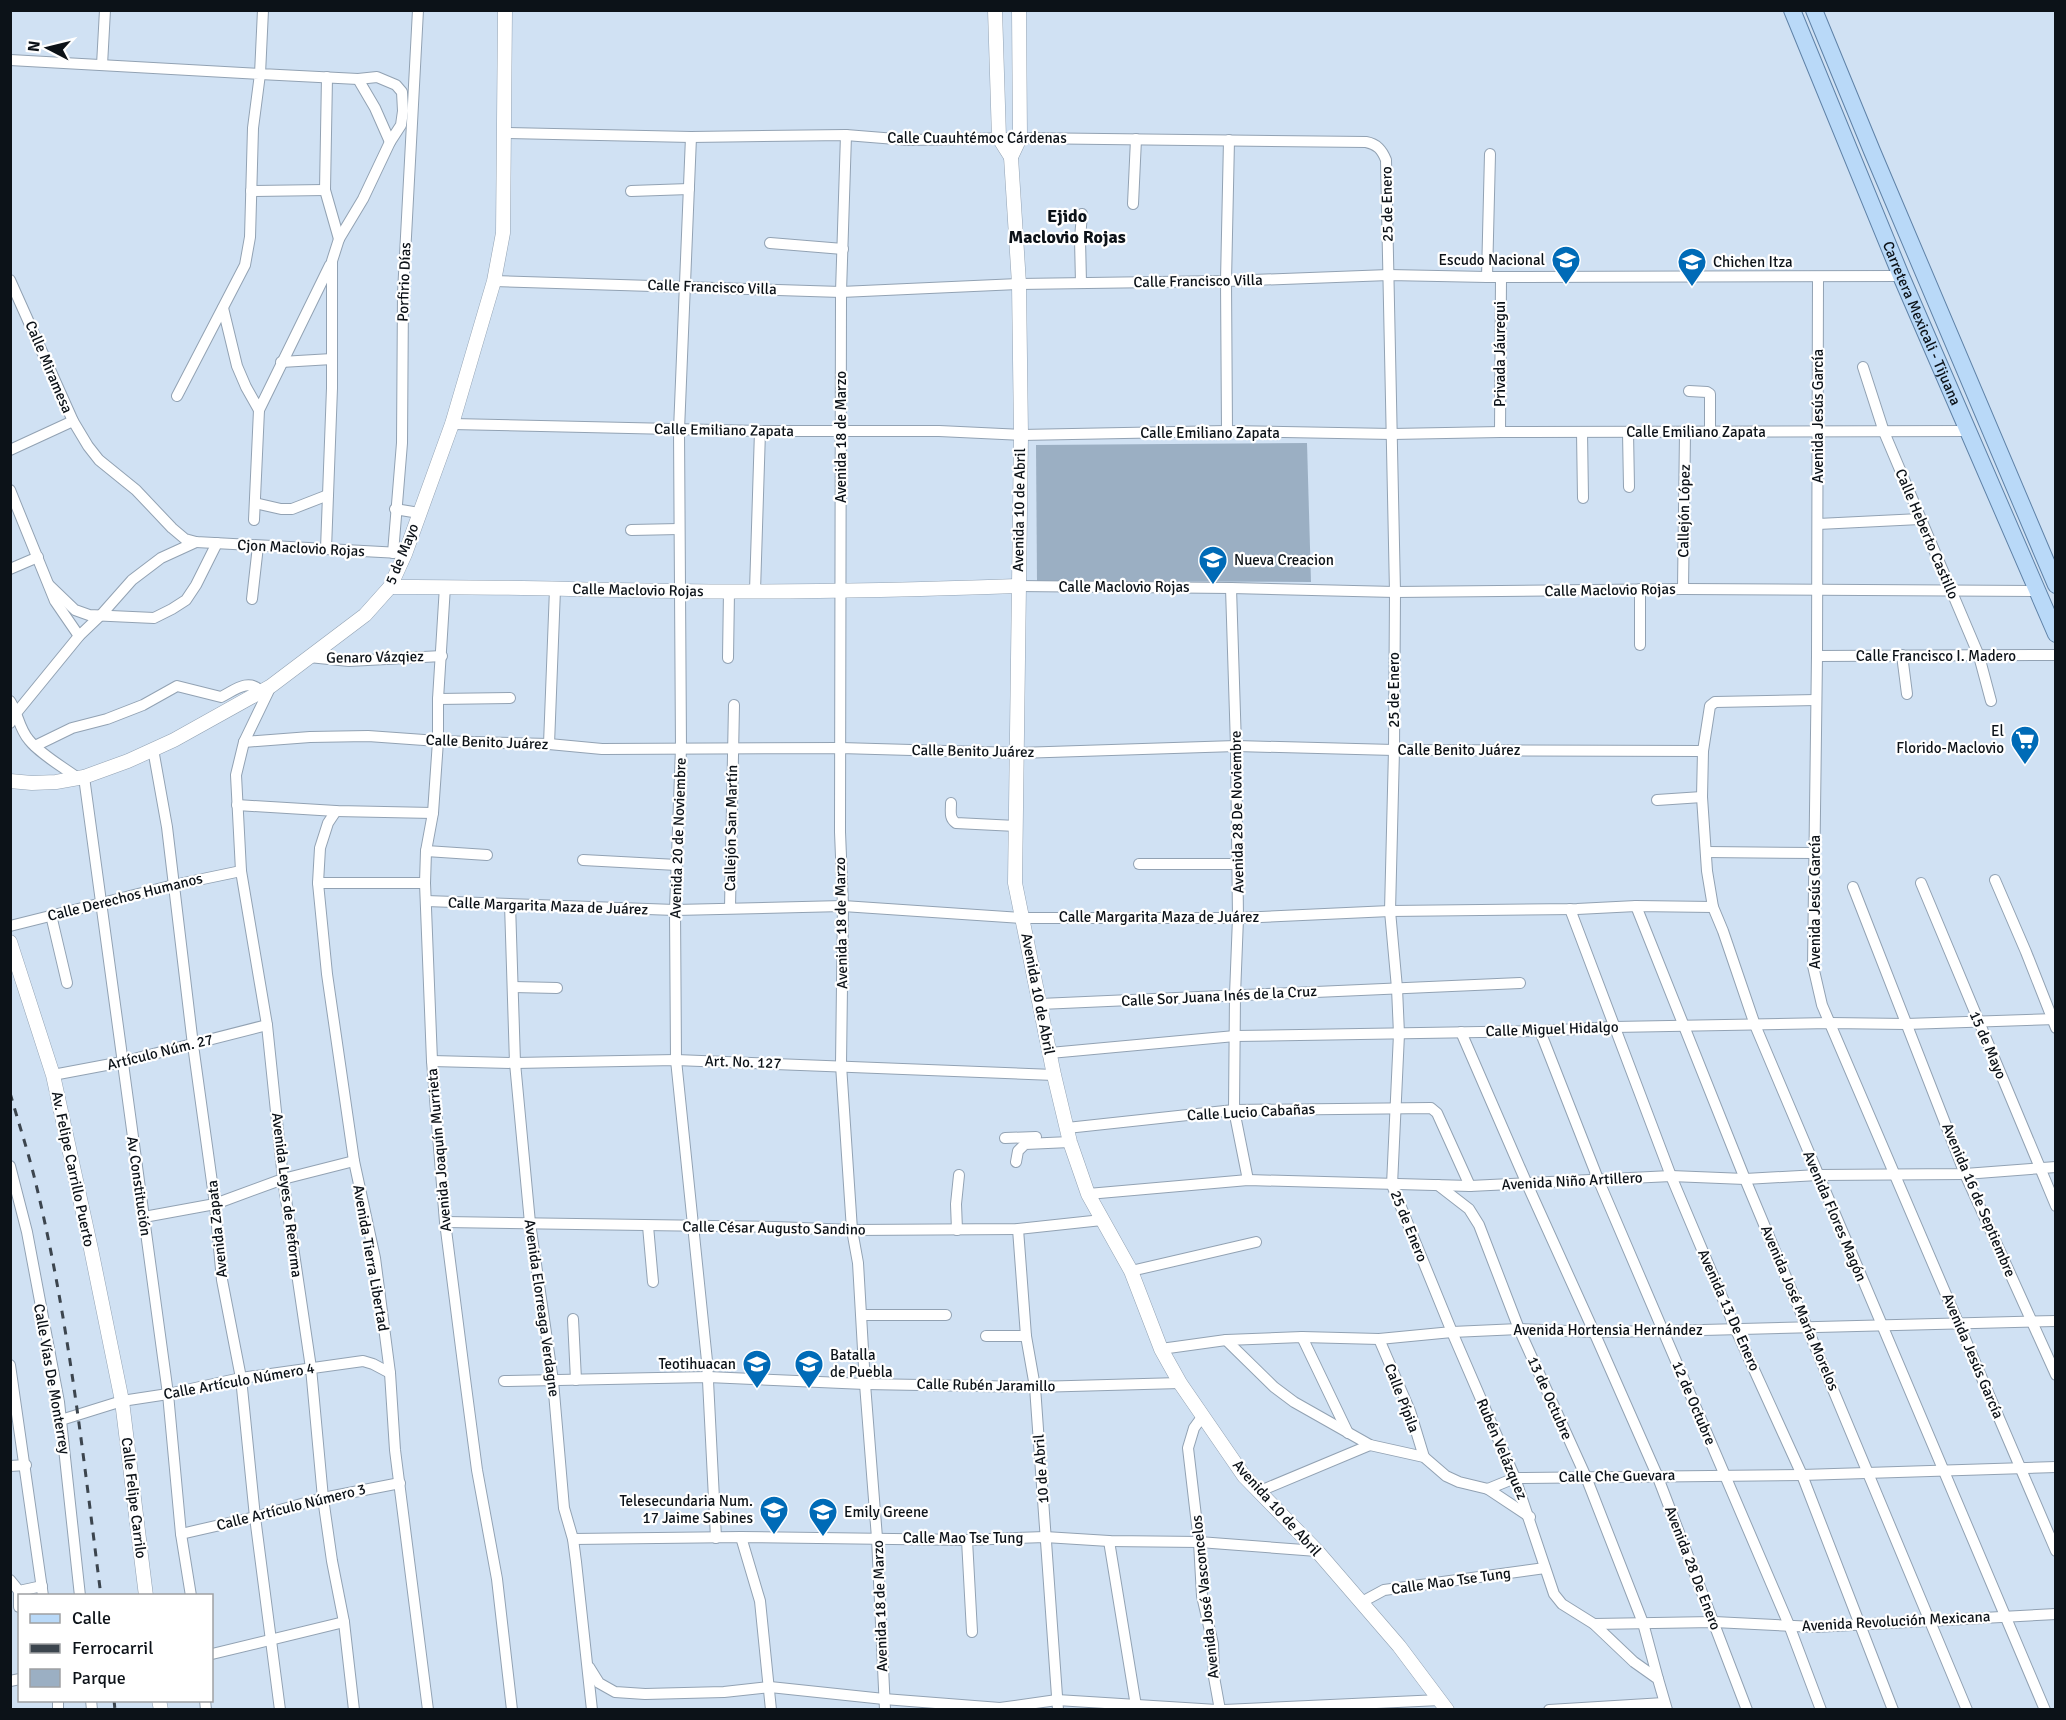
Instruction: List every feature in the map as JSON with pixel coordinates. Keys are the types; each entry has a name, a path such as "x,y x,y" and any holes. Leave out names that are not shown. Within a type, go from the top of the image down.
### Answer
{"main road":[{"name":"Carretera Mexicali - Tijuana","path":"1792,10 1901,276 2055,634"},
{"name":"Carretera Mexicali - Tijuana","path":"1814,10 2055,585"}],"street":[{"path":"102,65 105,10"},
{"path":"177,396 245,265 250,237 253,128 260,78 263,10"},
{"name":"Porfirio Días","path":"399,553 395,509 402,443 403,293 418,10"},
{"name":"5 de Mayo","path":"10,781 32,783 81,778 174,740 266,689 365,615 390,587 399,553 419,513 452,424 494,281 503,233 505,10"},
{"path":"995,10 999,138 1011,157"},
{"path":"1011,157 1020,138 1019,10"},
{"path":"10,60 260,78 358,79 377,77 396,85 402,92 401,125 390,142 363,199 339,239 332,261 259,410 254,520"},
{"path":"327,77 325,190 339,239"},
{"path":"358,79 375,108 390,142"},
{"name":"Calle Cuauhtémoc Cárdenas","path":"503,133 691,137 846,135 908,140 1020,138 1366,142 1378,147"},
{"name":"Avenida 18 de Marzo","path":"846,135 841,292 840,832 843,906 841,1065 852,1230 858,1263 862,1315 877,1538 884,1704"},
{"name":"Avenida 20 de Noviembre","path":"691,137 679,430 681,748 675,910 676,1060 708,1377 716,1538"},
{"path":"1134,204 1136,139"},
{"path":"1227,431 1226,281 1229,140"},
{"name":"25 de Enero","path":"1378,147 1386,160 1395,592 1390,911 1399,1034 1392,1185 1452,1332"},
{"path":"1486,278 1490,154"},
{"name":"Avenida 10 de Abril","path":"1011,157 1019,284 1021,435 1017,586 1018,753 1015,883 1054,1075 1069,1135 1088,1194 1131,1271 1161,1349 1180,1383 1244,1476 1317,1551 1399,1646 1443,1705"},
{"path":"631,191 689,189"},
{"path":"251,190 325,190"},
{"path":"1081,283 1082,214"},
{"path":"770,243 843,249"},
{"path":"326,549 332,359 332,261"},
{"name":"Calle Francisco Villa","path":"494,281 841,292 1019,284 1226,281 1389,275 1486,278 1707,275 1901,276"},
{"name":"Privada Jáuregui","path":"1500,432 1501,277"},
{"name":"Avenida Jesús García","path":"1818,277 1813,966 1822,1005 2055,1551"},
{"name":"Calle Miramesa","path":"10,279 73,421 99,460 136,490 185,539 196,542"},
{"path":"223,308 237,366 259,410"},
{"path":"281,362 332,359"},
{"name":"Calle Heberto Castillo","path":"1863,367 1884,432 1979,656 1991,701"},
{"path":"1689,391 1710,394 1710,433"},
{"path":"10,450 73,421"},
{"name":"Calle Emiliano Zapata","path":"452,424 679,430 939,431 1021,435 1227,431 1392,434 1968,431"},
{"path":"755,591 760,431"},
{"path":"1582,432 1582,498"},
{"path":"1628,432 1629,487"},
{"name":"Callejón López","path":"1683,589 1685,433"},
{"path":"11,491 61,611 80,636"},
{"path":"255,503 292,509 328,495"},
{"path":"395,509 419,513"},
{"path":"1818,524 1920,519"},
{"path":"631,530 679,529"},
{"path":"10,723 80,636 132,580 161,558 196,542"},
{"name":"Cjon Maclovio Rojas","path":"196,542 399,553"},
{"path":"49,585 75,610 89,615 154,618 186,600 217,543"},
{"path":"252,599 258,546"},
{"path":"10,569 38,557"},
{"name":"Avenida Joaquín Murrieta","path":"445,586 438,699 438,741 433,813 426,851 425,883 432,1061 445,1222 477,1470 497,1579 512,1710"},
{"name":"Calle Maclovio Rojas","path":"390,587 679,591 841,591 1017,586 1395,592 1683,589 2038,591"},
{"name":"Avenida 28 De Noviembre","path":"1231,588 1238,864 1234,1110 1248,1180"},
{"path":"549,744 555,589"},
{"path":"1640,590 1640,645"},
{"path":"728,658 729,591"},
{"path":"1902,655 1906,694"},
{"name":"Calle Francisco I. Madero","path":"1817,656 2055,655"},
{"name":"Genaro Vázqiez","path":"309,657 349,661 442,656"},
{"path":"35,746 72,728 107,719 143,705 177,686 221,697 244,685 266,689"},
{"name":"Avenida Leyes de Reforma","path":"266,689 244,742 236,775 241,870 267,1025 283,1179 311,1368 323,1498 344,1622 354,1710"},
{"path":"438,699 510,698"},
{"name":"Avenida Flores Magón","path":"1816,700 1715,702 1710,706 1703,751 1702,797 1707,871 1713,907 1755,1025 2007,1615 2045,1710"},
{"path":"10,701 17,712 22,730 35,746 81,778"},
{"name":"Callejón San Martín","path":"730,908 734,705"},
{"name":"Calle Benito Juárez","path":"244,742 368,736 438,741 549,744 602,749 840,748 1018,753 1236,746 1394,750 1703,751"},
{"name":"Avenida Zapata","path":"153,749 167,827 215,1204 222,1280 241,1377 255,1517 280,1710"},
{"name":"Av Constitución","path":"81,778 101,904 168,1394 181,1534 190,1594"},
{"path":"1657,800 1702,797"},
{"path":"951,803 950,815 956,823 1016,826"},
{"path":"237,806 336,812 433,813"},
{"name":"Avenida Tierra Libertad","path":"336,812 328,824 321,848 318,883 327,974 354,1161 375,1258 390,1373 395,1450 428,1710"},
{"path":"426,851 487,855"},
{"path":"1706,852 1814,853"},
{"path":"583,860 677,865"},
{"path":"1139,864 1238,864"},
{"name":"Calle Derechos Humanos","path":"10,926 241,870"},
{"path":"1995,880 2054,1022"},
{"path":"318,883 425,883"},
{"name":"15 de Mayo","path":"1921,883 2055,1206"},
{"name":"Avenida 16 de Septiembre","path":"1853,887 1965,1174 2055,1375"},
{"name":"Calle Margarita Maza de Juárez","path":"426,901 675,910 843,906 1022,918 1238,918 1390,911 1636,906 1713,907"},
{"name":"Avenida Elorreaga Verdagne","path":"510,904 515,1063 530,1223 553,1381 564,1508 573,1539 592,1710"},
{"name":"Avenida José María Morelos","path":"1636,906 1745,1179 1967,1710"},
{"name":"Avenida 13 De Enero","path":"1570,909 1671,1176 1736,1330 1802,1475 1893,1710"},
{"path":"51,915 67,983"},
{"name":"Av. Felipe Carrillo Puerto","path":"10,942 53,1076 122,1401"},
{"name":"Calle Sor Juana Inés de la Cruz","path":"1040,1004 1520,983"},
{"path":"513,987 557,988"},
{"name":"Calle Miguel Hidalgo","path":"1050,1053 1235,1036 1830,1023 1906,1024 1977,1020 2054,1022"},
{"name":"Artículo Núm. 27","path":"53,1076 122,1062 267,1025"},
{"name":"12 de Octubre","path":"1540,1031 1598,1179 1789,1625 1821,1710"},
{"name":"Avenida 28 De Enero","path":"1461,1032 1657,1475 1747,1710"},
{"name":"Art. No. 127","path":"432,1061 515,1063 676,1060 1054,1075"},
{"name":"Calle Lucio Cabañas","path":"1069,1135 1234,1110 1395,1108 1435,1110 1470,1186"},
{"path":"1005,1138 1069,1135"},
{"path":"1016,1162 1018,1150 1024,1144 1069,1135"},
{"path":"144,1216 215,1204 283,1179 354,1161"},
{"name":"Calle Vías De Monterrey","path":"10,1166 27,1232 61,1420 80,1594"},
{"name":"Avenida Niño Artillero","path":"1088,1194 1248,1180 1470,1186 1671,1176 1745,1179 1818,1175 1965,1174 2055,1167"},
{"path":"957,1230 956,1203 959,1175"},
{"name":"13 de Octubre","path":"1438,1185 1469,1209 1479,1225 1519,1329 1586,1478 1643,1623 1658,1679"},
{"name":"Calle César Augusto Sandino","path":"445,1222 957,1230 1018,1229 1102,1220"},
{"path":"648,1226 653,1282"},
{"name":"10 de Abril","path":"1018,1229 1026,1336 1035,1387 1057,1705"},
{"path":"1131,1271 1257,1242"},
{"path":"862,1315 946,1315"},
{"path":"573,1319 576,1380"},
{"name":"Avenida Hortensia Hernández","path":"1161,1349 1226,1340 1302,1336 1379,1340 1452,1332 1519,1329 1594,1332 1736,1330 1808,1326 2055,1321"},
{"name":"Rubén Velázquez","path":"1452,1332 1515,1478 1530,1517 1545,1568"},
{"path":"986,1336 1026,1336"},
{"path":"1302,1336 1348,1433"},
{"path":"1226,1340 1274,1387 1293,1402 1370,1445 1424,1457 1446,1476 1459,1482 1488,1489 1530,1517"},
{"name":"Calle Pípila","path":"1379,1340 1410,1411 1424,1457"},
{"name":"Calle Artículo Número 4","path":"61,1420 122,1401 168,1394 241,1377 363,1361 390,1373"},
{"path":"10,1365 15,1423 26,1465 42,1591 19,1591"},
{"name":"Calle Rubén Jaramillo","path":"504,1381 708,1377 865,1384 1035,1387 1180,1383"},
{"name":"Calle Felipe Carrilo","path":"122,1401 146,1594"},
{"name":"Avenida José Vasconcelos","path":"1203,1417 1194,1428 1188,1448 1199,1542 1202,1596 1213,1644 1214,1677 1220,1710"},
{"path":"1260,1491 1370,1445"},
{"path":"10,1466 26,1465"},
{"name":"Calle Che Guevara","path":"1488,1489 1515,1478 1870,1474 2055,1467"},
{"name":"Calle Artículo Número 3","path":"181,1534 323,1498 400,1483"},
{"path":"741,1537 760,1601 771,1710"},
{"name":"Calle Mao Tse Tung","path":"573,1539 741,1537 967,1540 1045,1537 1109,1541 1199,1542 1317,1551"},
{"path":"967,1540 972,1632"},
{"path":"1109,1541 1136,1706"},
{"path":"1545,1568 1554,1594 1562,1604 1593,1624 1634,1662 1658,1679 1665,1706 1549,1710"},
{"name":"Calle Mao Tse Tung","path":"1360,1603 1384,1590 1545,1568"},
{"path":"10,1580 19,1591 18,1594"},
{"name":"Avenida Revolución Mexicana","path":"1593,1624 1714,1622 1815,1628 2055,1614"},
{"path":"213,1654 344,1622"},
{"path":"586,1662 599,1683 615,1692 656,1694 724,1692 770,1687 884,1704 1000,1709 1057,1705 1220,1710 1443,1705"}],"green space":[{"path":"1307,443 1311,582 1037,581 1036,445"}],"railway":[{"path":"10,1093 34,1176 56,1280 81,1437 101,1594"},
{"path":"114,1702 115,1710"}],"place":[{"name":"Escudo Nacional","path":"1566,286"},
{"name":"Chichen Itza","path":"1692,288"},
{"name":"Nueva Creacion","path":"1213,586"},
{"name":"El Florido-Maclovio","path":"2025,766"},
{"name":"Teotihuacan","path":"757,1390"},
{"name":"Batalla de Puebla","path":"809,1390"},
{"name":"Telesecundaria Num. 17 Jaime Sabines","path":"774,1536"},
{"name":"Emily Greene","path":"823,1538"}],"district":[{"name":"Ejido Maclovio Rojas","path":"1067,226"}]}
